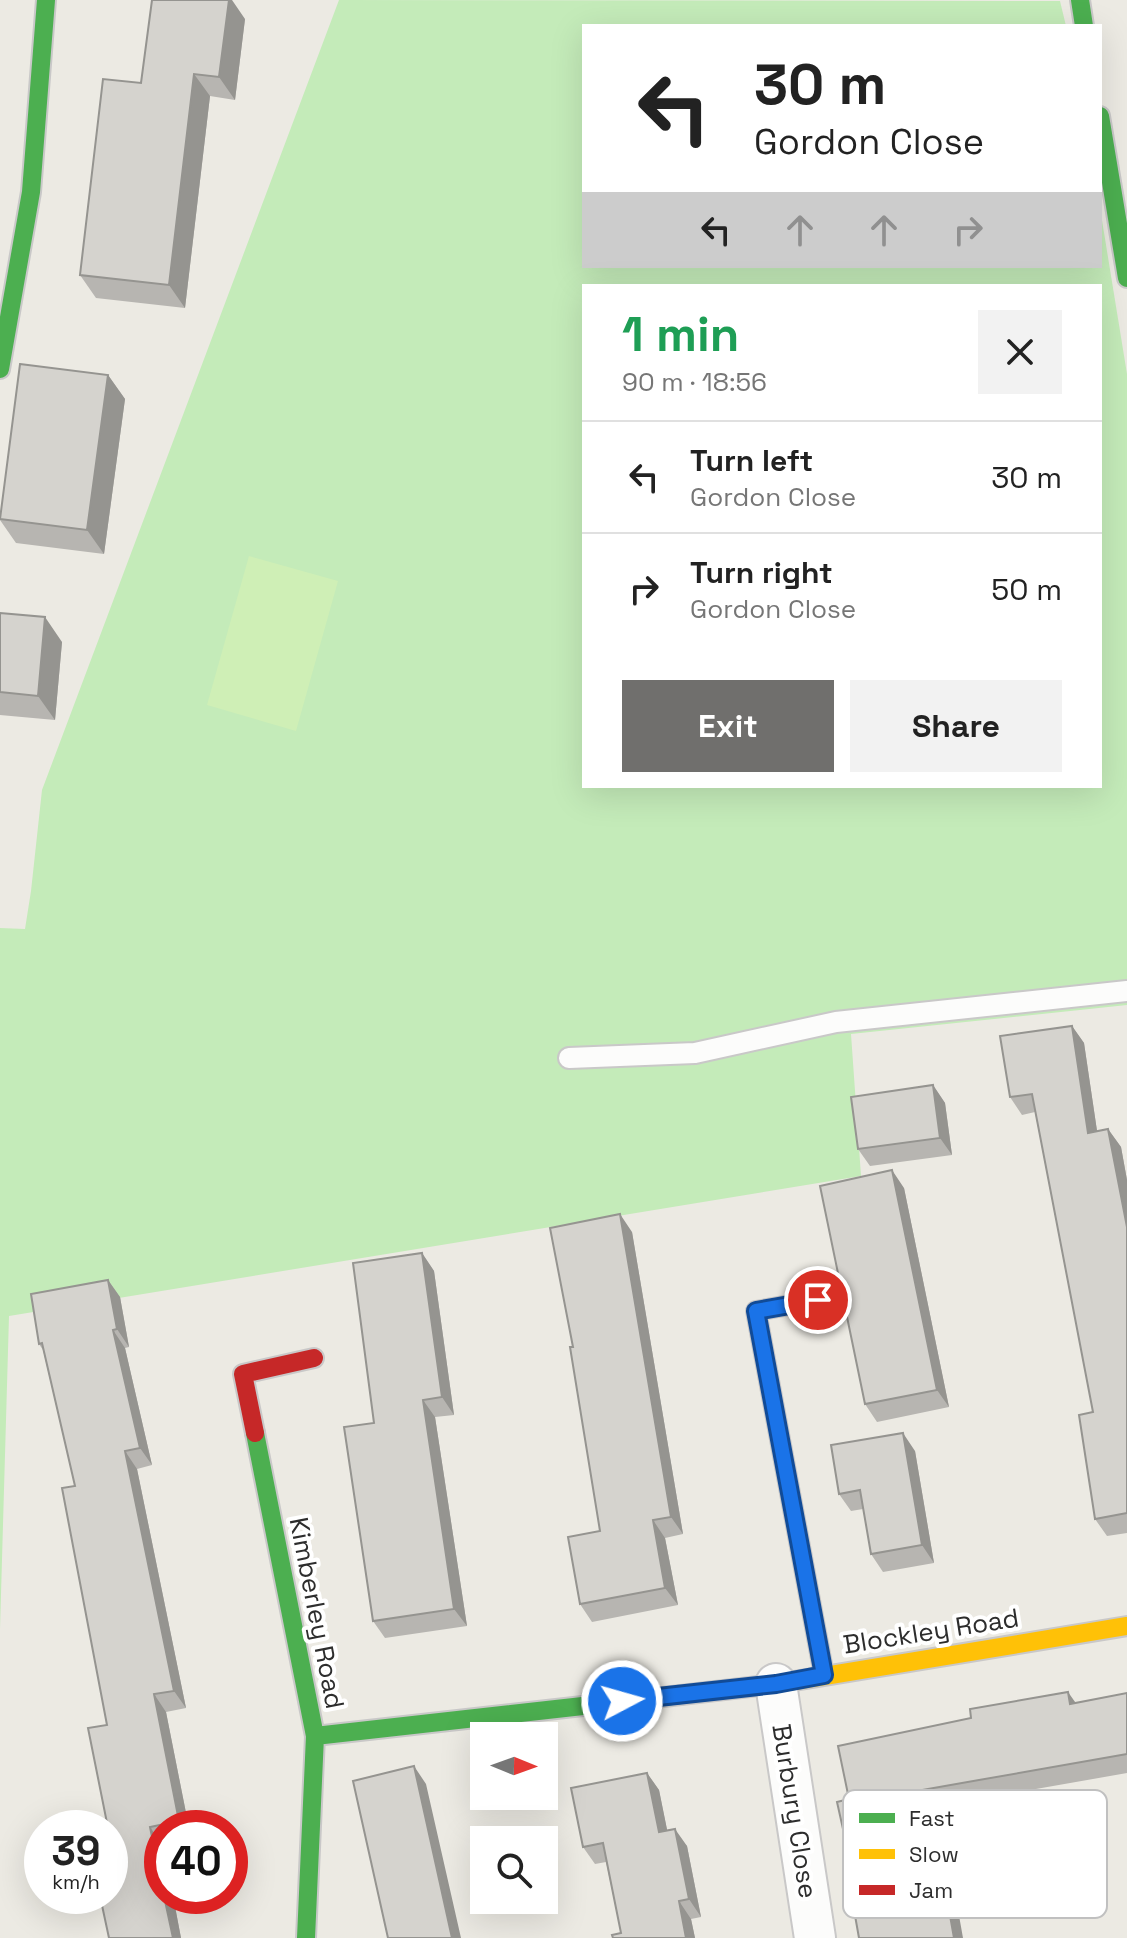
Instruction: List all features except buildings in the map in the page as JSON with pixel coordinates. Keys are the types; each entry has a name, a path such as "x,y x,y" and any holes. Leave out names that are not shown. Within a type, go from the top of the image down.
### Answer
{"street":[{"path":"0,369 31,192 46,0"},
{"path":"1080,0 1084,24"},
{"path":"1102,128 1127,278"},
{"path":"818,1300 756,1311 824,1675"},
{"name":"Kimberley Road","path":"306,1938 315,1736 243,1374 314,1358"},
{"name":"Blockley Road","path":"315,1736 776,1684 1127,1626"},
{"name":"Burbury Close","path":"776,1684 815,1938"}],"lane":[{"path":"569,1058 695,1053 836,1022 1127,991"}],"green space":[{"path":"339,0 1060,1 1066,24 582,24 582,268 1102,268 1102,220 1127,374 1127,1005 851,1034 861,1176 9,1316 0,1629 0,928 25,929 42,790"},
{"path":"249,556 338,581 296,731 207,705"}],"traffic: fast":[{"path":"0,369 31,192 46,0"},
{"path":"1080,0 1084,24"},
{"path":"1102,128 1127,278"},
{"path":"255,1433 315,1736 306,1938"},
{"path":"315,1736 681,1695"}],"traffic: slow":[{"path":"818,1300 756,1311 824,1675"},
{"path":"681,1695 776,1684 1127,1626"}],"traffic: jam":[{"path":"255,1433 243,1374 314,1358"}],"route":[{"path":"622,1701 776,1684 824,1675 756,1311 818,1300"}]}
